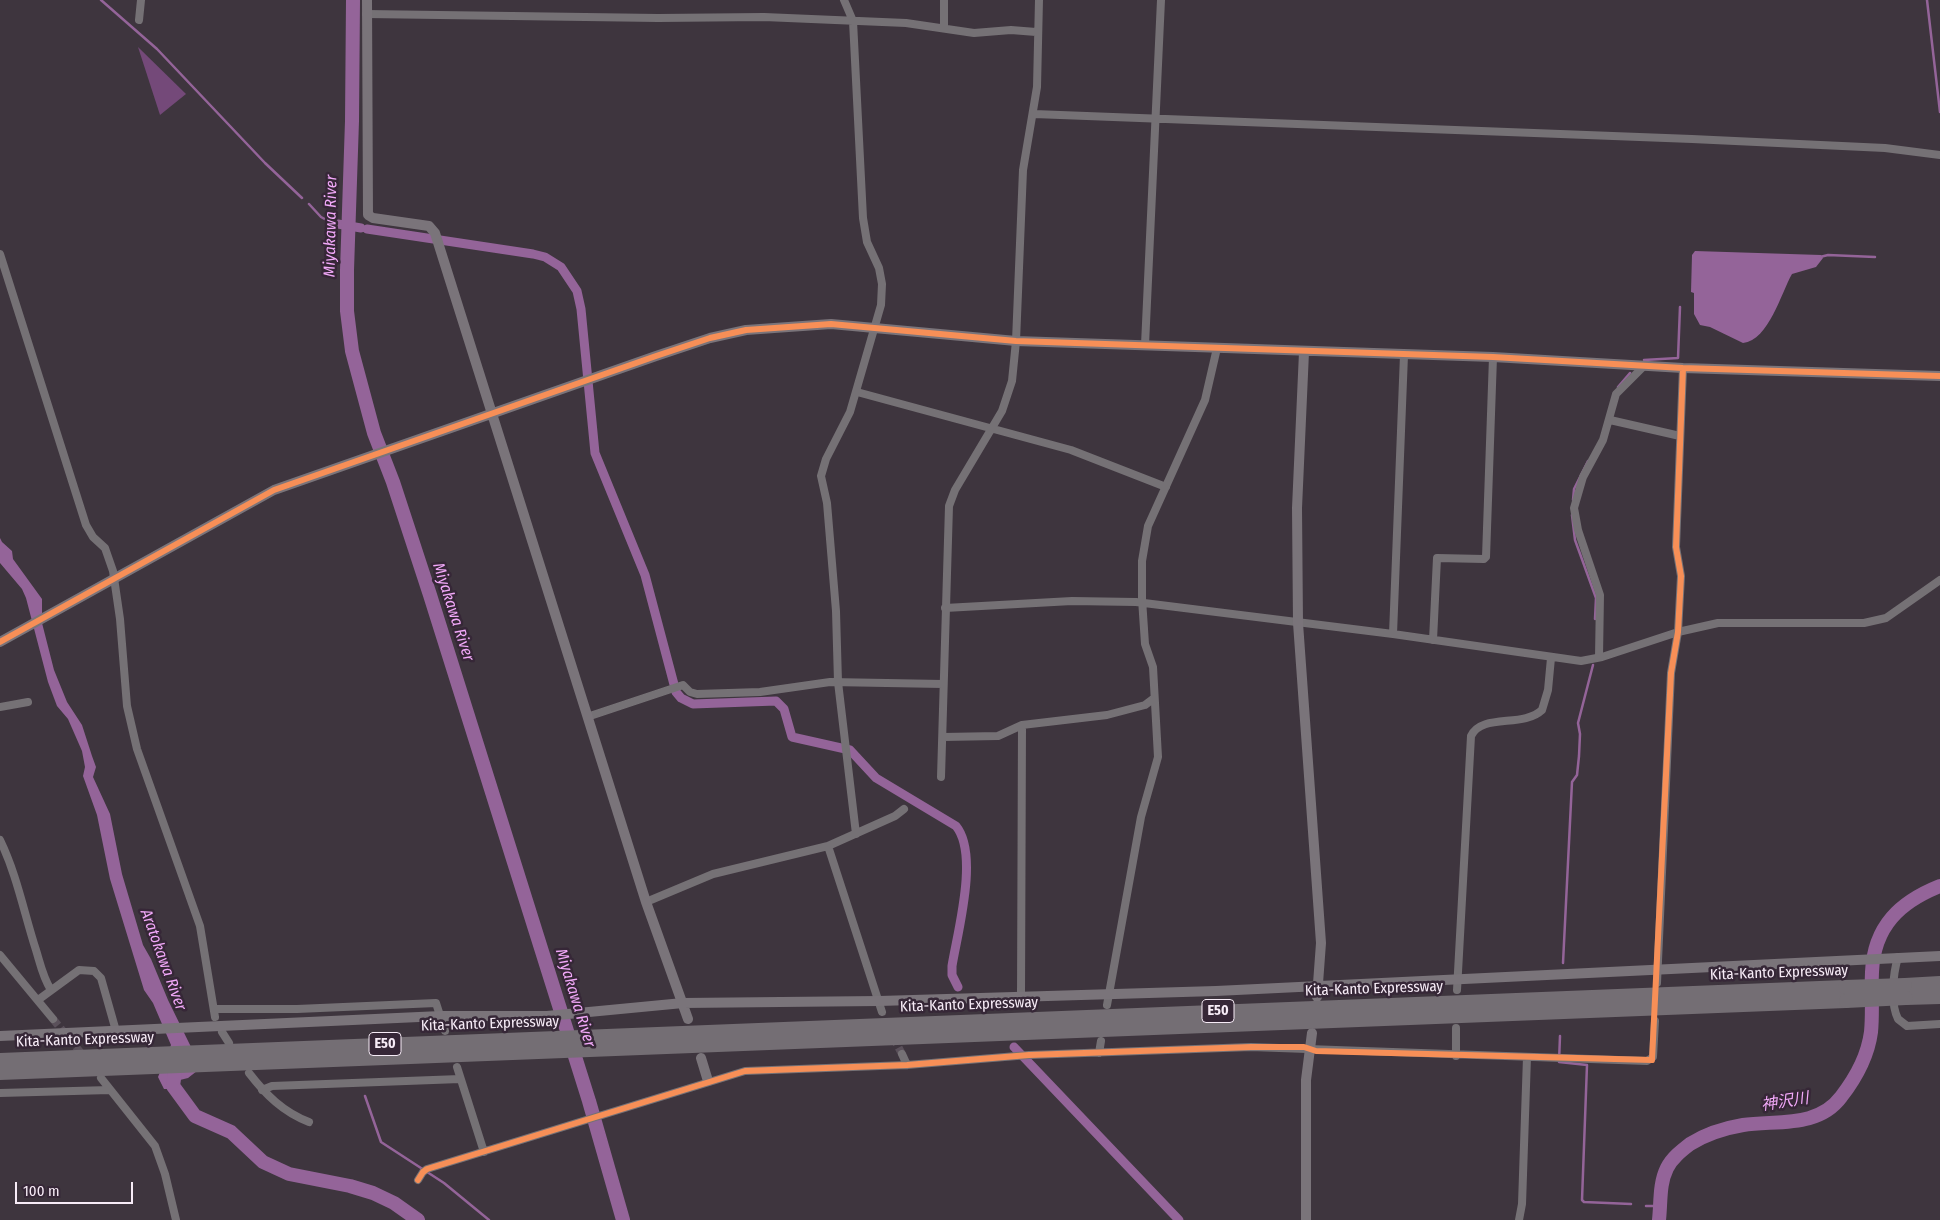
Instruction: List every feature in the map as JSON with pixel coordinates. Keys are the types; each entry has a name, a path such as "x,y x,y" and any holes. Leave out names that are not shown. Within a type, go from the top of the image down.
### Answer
{"highway":[{"name":"Kita-Kanto Expressway","path":"0,1060 224,1047 592,1043 1845,994 1906,991 1940,983"},
{"name":"Kita-Kanto Expressway","path":"1906,991 1940,997"},
{"name":"Kita-Kanto Expressway","path":"0,1073 230,1064 551,1044"}],"street":[{"path":"139,20 141,0"},
{"path":"367,0 368,215 373,218 428,226 434,233 646,902 688,1019"},
{"path":"844,0 853,21 865,234 879,268 882,284 881,305 857,392 850,412 824,464 821,476 827,504 836,611 838,682 856,834"},
{"path":"944,0 944,27"},
{"path":"941,777 949,506 955,490 1008,398 1012,381 1016,341 1022,170 1034,114 1037,87 1036,32 1039,0"},
{"path":"1145,345 1160,0"},
{"path":"366,14 658,18 764,17 906,23 944,27 974,33 1011,30 1036,32"},
{"path":"1034,114 1711,140 1885,148 1940,155"},
{"path":"0,254 90,534 105,548 115,578 129,720 137,748 200,926 215,1013 436,1003 445,1031"},
{"path":"3,640 274,490 710,338 746,330 831,324 1016,341 1493,358 1683,368 1940,376"},
{"path":"1107,1005 1141,817 1158,757 1158,733 1153,699 1153,667 1146,644 1141,579 1145,536 1205,400 1217,348"},
{"path":"1304,352 1297,508 1298,623 1321,943 1317,997"},
{"path":"1393,634 1404,355"},
{"path":"1434,640 1437,558 1439,556 1484,559 1486,557 1493,358"},
{"path":"1599,657 1600,595 1578,530 1574,508 1583,477 1603,440 1616,394 1644,366"},
{"path":"1657,982 1671,673 1678,632 1681,576 1676,547 1683,368"},
{"path":"857,392 991,430 1071,450 1166,487"},
{"path":"1610,420 1680,436"},
{"path":"945,608 1098,601 1143,604 1393,634 1581,661 1678,632 1731,622 1872,622 1891,615 1940,580"},
{"path":"1458,985 1470,736 1478,727 1484,724 1527,718 1538,714 1545,705 1551,658"},
{"path":"587,717 683,685 690,692 697,694 750,692 838,682 943,684"},
{"path":"943,737 998,736 1022,725 1108,715 1146,705 1153,699"},
{"path":"0,707 28,702"},
{"path":"1021,996 1022,725"},
{"path":"646,902 713,874 828,846 895,816 904,809"},
{"path":"0,840 16,881 45,978 51,990"},
{"path":"828,846 882,1012"},
{"path":"0,955 53,1019"},
{"path":"0,1036 441,1016 573,1015 683,1003 879,1002 1317,985 1458,985 1658,969 1940,956"},
{"path":"1898,957 1894,975 1894,1009 1898,1020 1907,1026 1940,1024"},
{"path":"38,1000 79,970 94,971 101,978 120,1031"},
{"path":"418,1180 424,1170 745,1071 907,1065 1015,1056 1251,1047 1456,1056 1650,1061 1653,1057 1655,1021"},
{"path":"1456,1028 1456,1056"},
{"path":"222,1032 224,1047"},
{"path":"1306,1220 1306,1080 1312,1033"},
{"path":"1099,1053 1101,1041"},
{"path":"902,1054 907,1065"},
{"path":"1519,1220 1522,1204 1527,1057"},
{"path":"702,1058 708,1081"},
{"path":"457,1067 484,1152"},
{"path":"248,1073 262,1090 286,1112 309,1122"},
{"path":"102,1078 155,1146 165,1174 177,1220 181,1220"},
{"path":"262,1090 272,1086 460,1079"},
{"path":"0,1093 110,1090"}],"shaded area":[{"path":"138,47 186,94 160,115"},
{"path":"1695,251 1821,255 1823,258 1816,267 1792,274 1767,325 1752,340 1743,343 1710,327 1700,325 1694,314 1694,293 1691,292 1692,255"},
{"path":"0,538 12,551 13,559 42,599 42,623 54,670 67,702 82,725 96,767 93,777 110,814 122,874 143,945 191,1047 197,1071 188,1078 180,1080 177,1089 164,1089 158,1077 171,1045 153,1003 144,990 110,879 97,815 83,776 85,767 82,751 68,719 57,706 48,682 26,598 22,589 0,563"}],"waterway":[{"path":"101,0 157,49 265,163 302,198"},
{"name":"Miyakawa River","path":"353,0 352,121 347,270 347,311 352,351 374,433 393,482 430,595 589,1101 623,1220"},
{"path":"1927,0 1940,112"},
{"path":"309,204 321,217 332,223"},
{"name":"Miyakawa River","path":"338,224 361,228"},
{"path":"367,229 533,254 545,257 561,267 577,291 581,309 595,453 645,575 676,692 681,698 693,704 776,701 784,709 792,737 850,750 876,778 956,826 963,839 966,855 965,893 952,966 952,975 958,987"},
{"path":"1820,257 1828,255 1875,257"},
{"path":"1644,360 1678,358 1680,307"},
{"path":"1618,387 1630,373"},
{"path":"1573,500 1574,489 1588,461"},
{"path":"1572,515 1575,540 1596,598 1595,619"},
{"path":"1563,963 1572,782 1577,775 1579,756 1580,734 1578,723 1593,665"},
{"name":"神沢川","path":"1659,1220 1661,1187 1664,1174 1674,1158 1690,1144 1709,1134 1736,1126 1796,1121 1809,1118 1821,1114 1832,1107 1841,1097 1860,1066 1869,1041 1872,1017 1872,972 1878,941 1884,929 1901,908 1926,892 1940,886"},
{"path":"1560,1036 1559,1062 1587,1065 1582,1200 1584,1202 1631,1204"},
{"path":"1014,1047 1179,1220"},
{"name":"Aratokawa River","path":"175,1072 173,1086 195,1116 231,1132 263,1162 289,1174 350,1186 373,1193 394,1203 418,1220"},
{"path":"365,1096 381,1142 444,1183 489,1220"},
{"path":"1646,1206 1661,1206"}],"tunnel":[{"path":"53,1019 85,1058"},
{"path":"893,1037 902,1054"}],"cycle path":[{"path":"0,642 274,490 656,356 710,338 746,330 831,324 1016,341 1493,357 1683,368 1940,376"},
{"path":"418,1180 427,1169 745,1071 907,1065 1029,1055 1251,1047 1304,1047 1316,1051 1652,1060 1671,673 1678,632 1681,576 1676,547 1683,368"}]}
